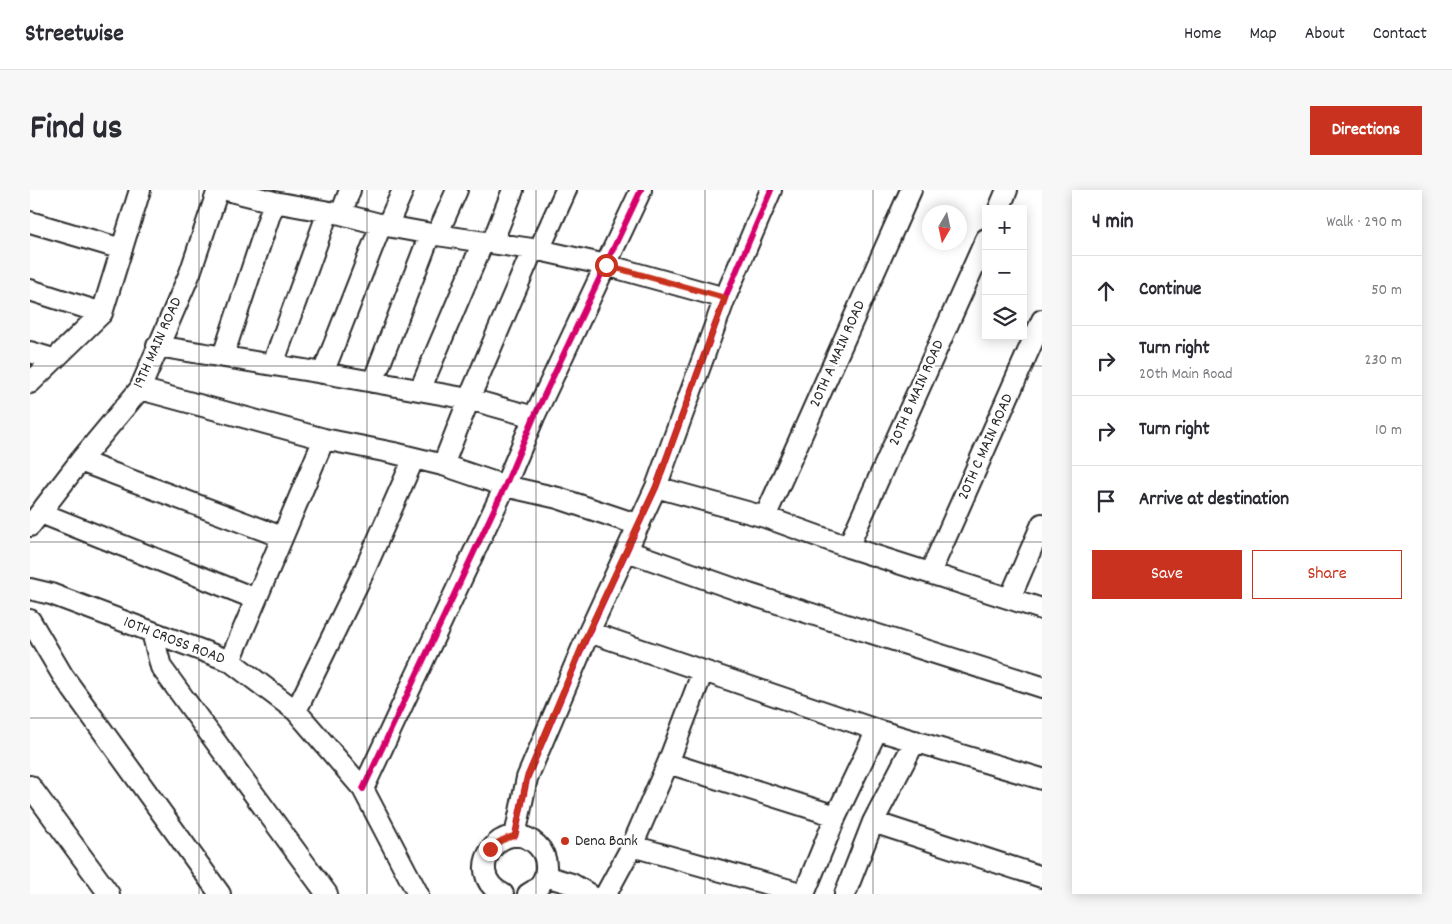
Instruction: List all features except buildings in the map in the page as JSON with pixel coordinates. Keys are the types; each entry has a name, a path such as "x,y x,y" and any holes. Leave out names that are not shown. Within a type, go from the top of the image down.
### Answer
{"street":[{"name":"19TH MAIN ROAD","path":"35,520 80,461 140,390 157,346 190,273 218,190"},
{"path":"227,190 286,199 334,213 434,235 536,250 606,265 725,298"},
{"path":"272,364 334,213 350,190"},
{"path":"322,373 384,225 402,190"},
{"path":"374,382 434,235 456,190"},
{"path":"420,390 487,242 514,190"},
{"path":"443,465 469,399 536,250 566,190"},
{"path":"363,789 505,486 534,417 640,190"},
{"path":"515,836 527,778 588,632 656,487 725,298 771,190"},
{"name":"20TH A MAIN ROAD","path":"765,517 911,190"},
{"path":"1001,205 1007,190"},
{"path":"30,383 102,313 122,249 137,191"},
{"path":"223,356 286,199"},
{"path":"30,222 122,249"},
{"name":"20TH B MAIN ROAD","path":"848,547 982,248"},
{"path":"30,290 102,313"},
{"name":"20TH C MAIN ROAD","path":"930,573 1042,320"},
{"path":"157,346 272,364 469,399 534,417"},
{"path":"30,352 53,359"},
{"path":"140,390 324,438 443,465 505,486 558,498 639,525"},
{"path":"230,661 324,438"},
{"path":"296,711 364,569 414,458"},
{"path":"80,461 282,537"},
{"path":"656,487 765,517 848,547 1042,608"},
{"path":"35,520 256,599"},
{"path":"1010,598 1042,524"},
{"path":"628,550 750,594 1042,687"},
{"name":"10TH CROSS ROAD","path":"30,589 51,594 230,661 296,711 363,789 418,894"},
{"path":"30,620 63,676 220,894"},
{"path":"152,632 162,667 327,894"},
{"path":"588,632 877,730 1042,779"},
{"path":"606,894 632,846 668,763 703,670"},
{"path":"632,846 804,894 836,816 877,730"},
{"path":"845,894 873,822 915,741"},
{"path":"668,763 836,816"},
{"path":"30,786 109,894"},
{"path":"873,822 1042,877"},
{"path":"495,892 487,877 486,858 490,849 497,842 515,836 533,842 540,848 546,866 545,876 541,884 528,894"},
{"path":"545,876 572,884 589,894"}],"cycle path":[{"path":"363,789 641,190"},
{"path":"515,836 527,778 589,632 656,487 725,298 771,190"}],"place":[{"name":"Dena Bank","path":"565,841"}],"route":[{"path":"490,849 497,842 515,836 527,778 588,632 656,487 725,298 606,265"}]}
